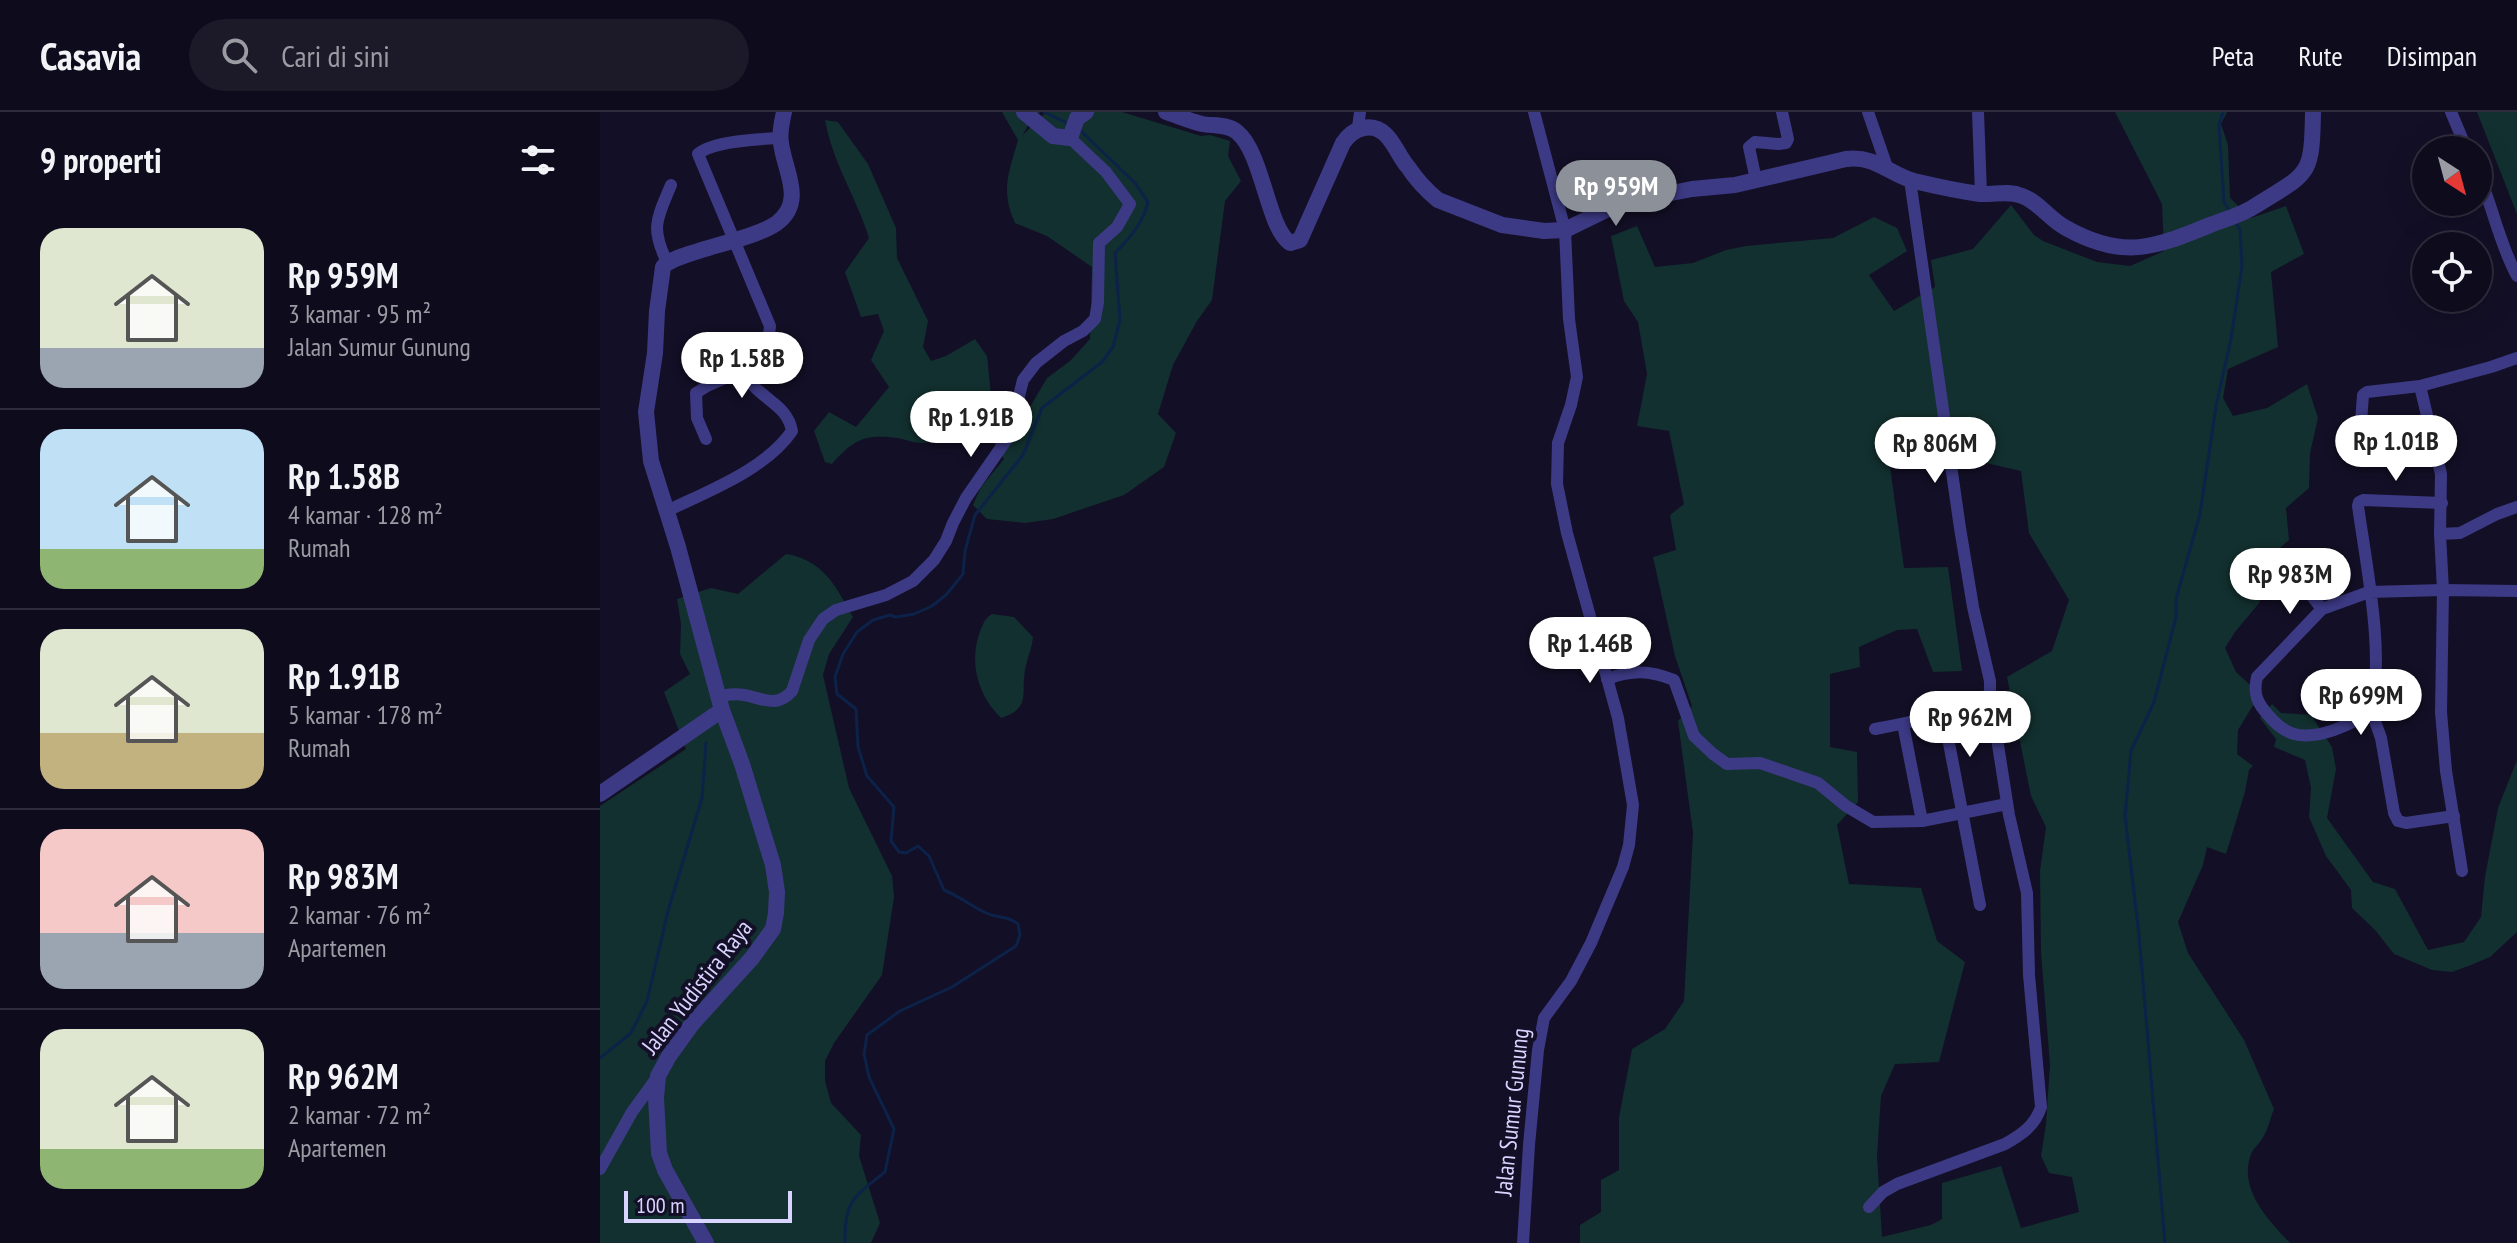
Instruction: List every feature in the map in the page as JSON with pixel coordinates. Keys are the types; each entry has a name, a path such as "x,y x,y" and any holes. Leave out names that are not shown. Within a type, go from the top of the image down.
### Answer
{"street":[{"path":"671,185 655,227 667,262 735,242 778,222 792,200 793,191 780,138 784,112"},
{"path":"600,794 730,694 767,702 787,697 792,691 809,640 823,619 836,610 886,595 913,581 934,560 966,498 1009,436 1023,380 1036,363 1064,341 1083,331 1095,319 1099,243 1117,227 1130,204 1076,125 1053,136 1024,112"},
{"path":"1166,112 1200,124 1227,127 1240,135 1255,163 1281,232 1290,243 1300,240 1343,143 1359,120 1387,136 1408,168 1438,200 1502,225 1544,231 1565,230 1612,207 1635,200 1692,189 1735,185 1862,158 1910,180 1981,194 2009,192 2019,195 2030,199 2063,227 2121,249 2167,243 2248,211 2304,173 2311,152 2313,112"},
{"name":"Jalan Sumur Gunung","path":"1523,1243 1529,1145 1544,1018 1571,981 1591,943 1623,867 1633,825 1633,805 1618,718 1567,533 1557,484 1558,443 1577,377 1569,319 1565,230 1534,112"},
{"path":"1756,180 1749,147 1755,142 1778,144 1788,141 1782,112"},
{"path":"1868,112 1887,167"},
{"path":"1978,112 1981,194"},
{"path":"2451,112 2461,136"},
{"path":"706,439 697,418 696,393 741,371 769,335 770,329 698,154 707,148 780,138"},
{"path":"1869,1207 1883,1192 1897,1184 2005,1144 2021,1135 2037,1118 2041,1107 2029,975 2027,893 2007,804 1990,681 1973,607 1960,528 1910,180"},
{"path":"2491,216 2517,276"},
{"name":"Jalan Yudistira Raya","path":"667,262 661,275 655,353 646,412 651,461 698,617 720,704 773,865 777,892 773,929 752,958 692,1024 658,1076 659,1153 665,1170 706,1243"},
{"path":"2361,422 2363,395 2367,392 2420,386 2517,358"},
{"path":"667,511 742,474 786,440 792,431 780,406 760,393 741,371"},
{"path":"2420,386 2441,474 2441,712 2446,771 2462,871"},
{"path":"2442,503 2363,500 2358,506 2376,660 2371,710 2381,738 2394,813 2398,821 2419,822 2454,816"},
{"path":"2440,534 2460,533 2517,507"},
{"path":"2294,573 2322,609"},
{"path":"2371,710 2362,717 2324,732 2295,734 2278,727 2260,707 2255,697 2257,677 2322,609 2369,592 2517,591"},
{"path":"1607,679 1636,670 1657,673 1674,680 1694,736 1727,764 1760,763 1818,783 1846,806 1873,822 1922,821 2007,804"},
{"path":"1875,729 1976,703 1990,694"},
{"path":"1943,712 1980,905"},
{"path":"1903,724 1922,821"},
{"path":"600,1169 632,1112 658,1076"}],"green space":[{"path":"1002,112 1041,112 1034,116 1022,136 1046,112 1122,112 1201,136 1210,135 1230,141 1228,156 1241,181 1225,201 1212,300 1173,365 1158,414 1176,433 1164,467 1124,495 1053,519 1025,523 987,519 973,505 981,487 1004,459 987,432 968,424 927,442 867,438 846,449 832,464 825,462 814,431 829,412 856,427 889,387 871,360 884,331 878,314 861,317 845,272 869,238 833,151 825,120 838,122 868,164 896,228 897,258 928,321 923,347 931,361 975,339 987,356 991,395 1021,422 1047,378 1070,361 1090,339 1092,267 1047,236 1015,223 1010,211 1007,190 1009,172 1018,140"},
{"path":"2115,112 2227,112 2221,124 2228,145 2230,198 2251,218 2286,206 2304,254 2271,272 2278,347 2228,369 2223,398 2233,416 2267,408 2307,384 2318,418 2310,453 2309,488 2286,508 2289,540 2258,567 2260,602 2225,648 2236,672 2260,694 2238,730 2237,754 2253,766 2249,770 2226,854 2207,847 2203,865 2178,922 2188,953 2244,1040 2274,1109 2264,1136 2251,1154 2249,1179 2257,1203 2290,1243 1580,1243 1580,1225 1601,1212 1601,1180 1619,1170 1619,1117 1632,1049 1665,1029 1684,1001 1693,833 1678,721 1692,706 1675,656 1653,557 1676,550 1670,515 1684,504 1669,431 1637,426 1647,374 1638,322 1624,301 1611,236 1637,226 1655,267 1693,263 1746,246 1833,238 1874,217 1897,228 1907,251 1869,275 1894,311 1935,287 1931,260 1973,249 2011,205 2034,235 2043,241 2097,262 2130,266 2164,251 2162,204","holes":["1959,435 1973,460 2021,471 2029,533 2069,600 2052,651 2007,677 2031,796 2046,827 2040,871 2041,952 2050,1065 2041,1156 2049,1173 2072,1177 2079,1212 2021,1228 2001,1166 1942,1183 1942,1219 1931,1225 1882,1237 1877,1156 1881,1096 1895,1064 1939,1062 1965,962 1937,941 1921,888 1849,884 1837,825 1858,802 1857,752 1830,747 1830,674 1860,667 1859,647 1897,630 1917,629 1933,672 1962,671 1948,567 1904,568 1888,452"]},
{"path":"2477,112 2517,112 2517,214 2492,150 2492,136 2486,136"},
{"path":"786,554 810,562 827,576 853,617 829,654 823,675 849,788 892,876 894,897 882,975 834,1043 825,1061 825,1081 831,1103 861,1135 859,1156 880,1223 871,1243 600,1243 600,806 686,749 664,692 690,674 680,654 681,624 677,599 711,588 738,594"},
{"path":"992,614 1014,617 1033,637 1025,670 1023,700 1017,710 1001,718 986,699 975,665 981,629"},
{"path":"2272,704 2281,713 2311,715 2332,747 2336,769 2327,818 2373,882 2395,889 2428,950 2464,942 2481,917 2498,808 2517,760 2517,932 2490,957 2452,972 2432,970 2394,954 2352,908 2351,890 2326,856 2309,817 2311,788 2305,760 2274,747 2276,739 2260,718"}],"waterway":[{"path":"1044,112 1069,124"},
{"path":"2223,112 2219,125 2224,202 2231,213"},
{"path":"845,1243 849,1208 858,1194 885,1172 894,1129 869,1077 864,1054 867,1035 900,1011 952,987 1016,946 1020,935 1018,924 1014,921 986,913 944,890 929,856 918,846 906,853 899,852 891,841 894,807 867,776 858,747 856,709 837,694 835,677 843,654 857,632 873,620 890,615 914,614 946,595 963,574 965,551 975,515 1023,455 1042,408 1102,362 1113,347 1120,320 1115,253 1135,230 1148,202 1135,183 1080,130"},
{"path":"2165,1243 2139,935 2125,816 2131,751 2154,702 2176,617 2176,599 2200,514 2242,266 2240,230 2236,223"},
{"path":"600,1058 631,1033 647,1001 668,911 702,798 706,743"}]}
